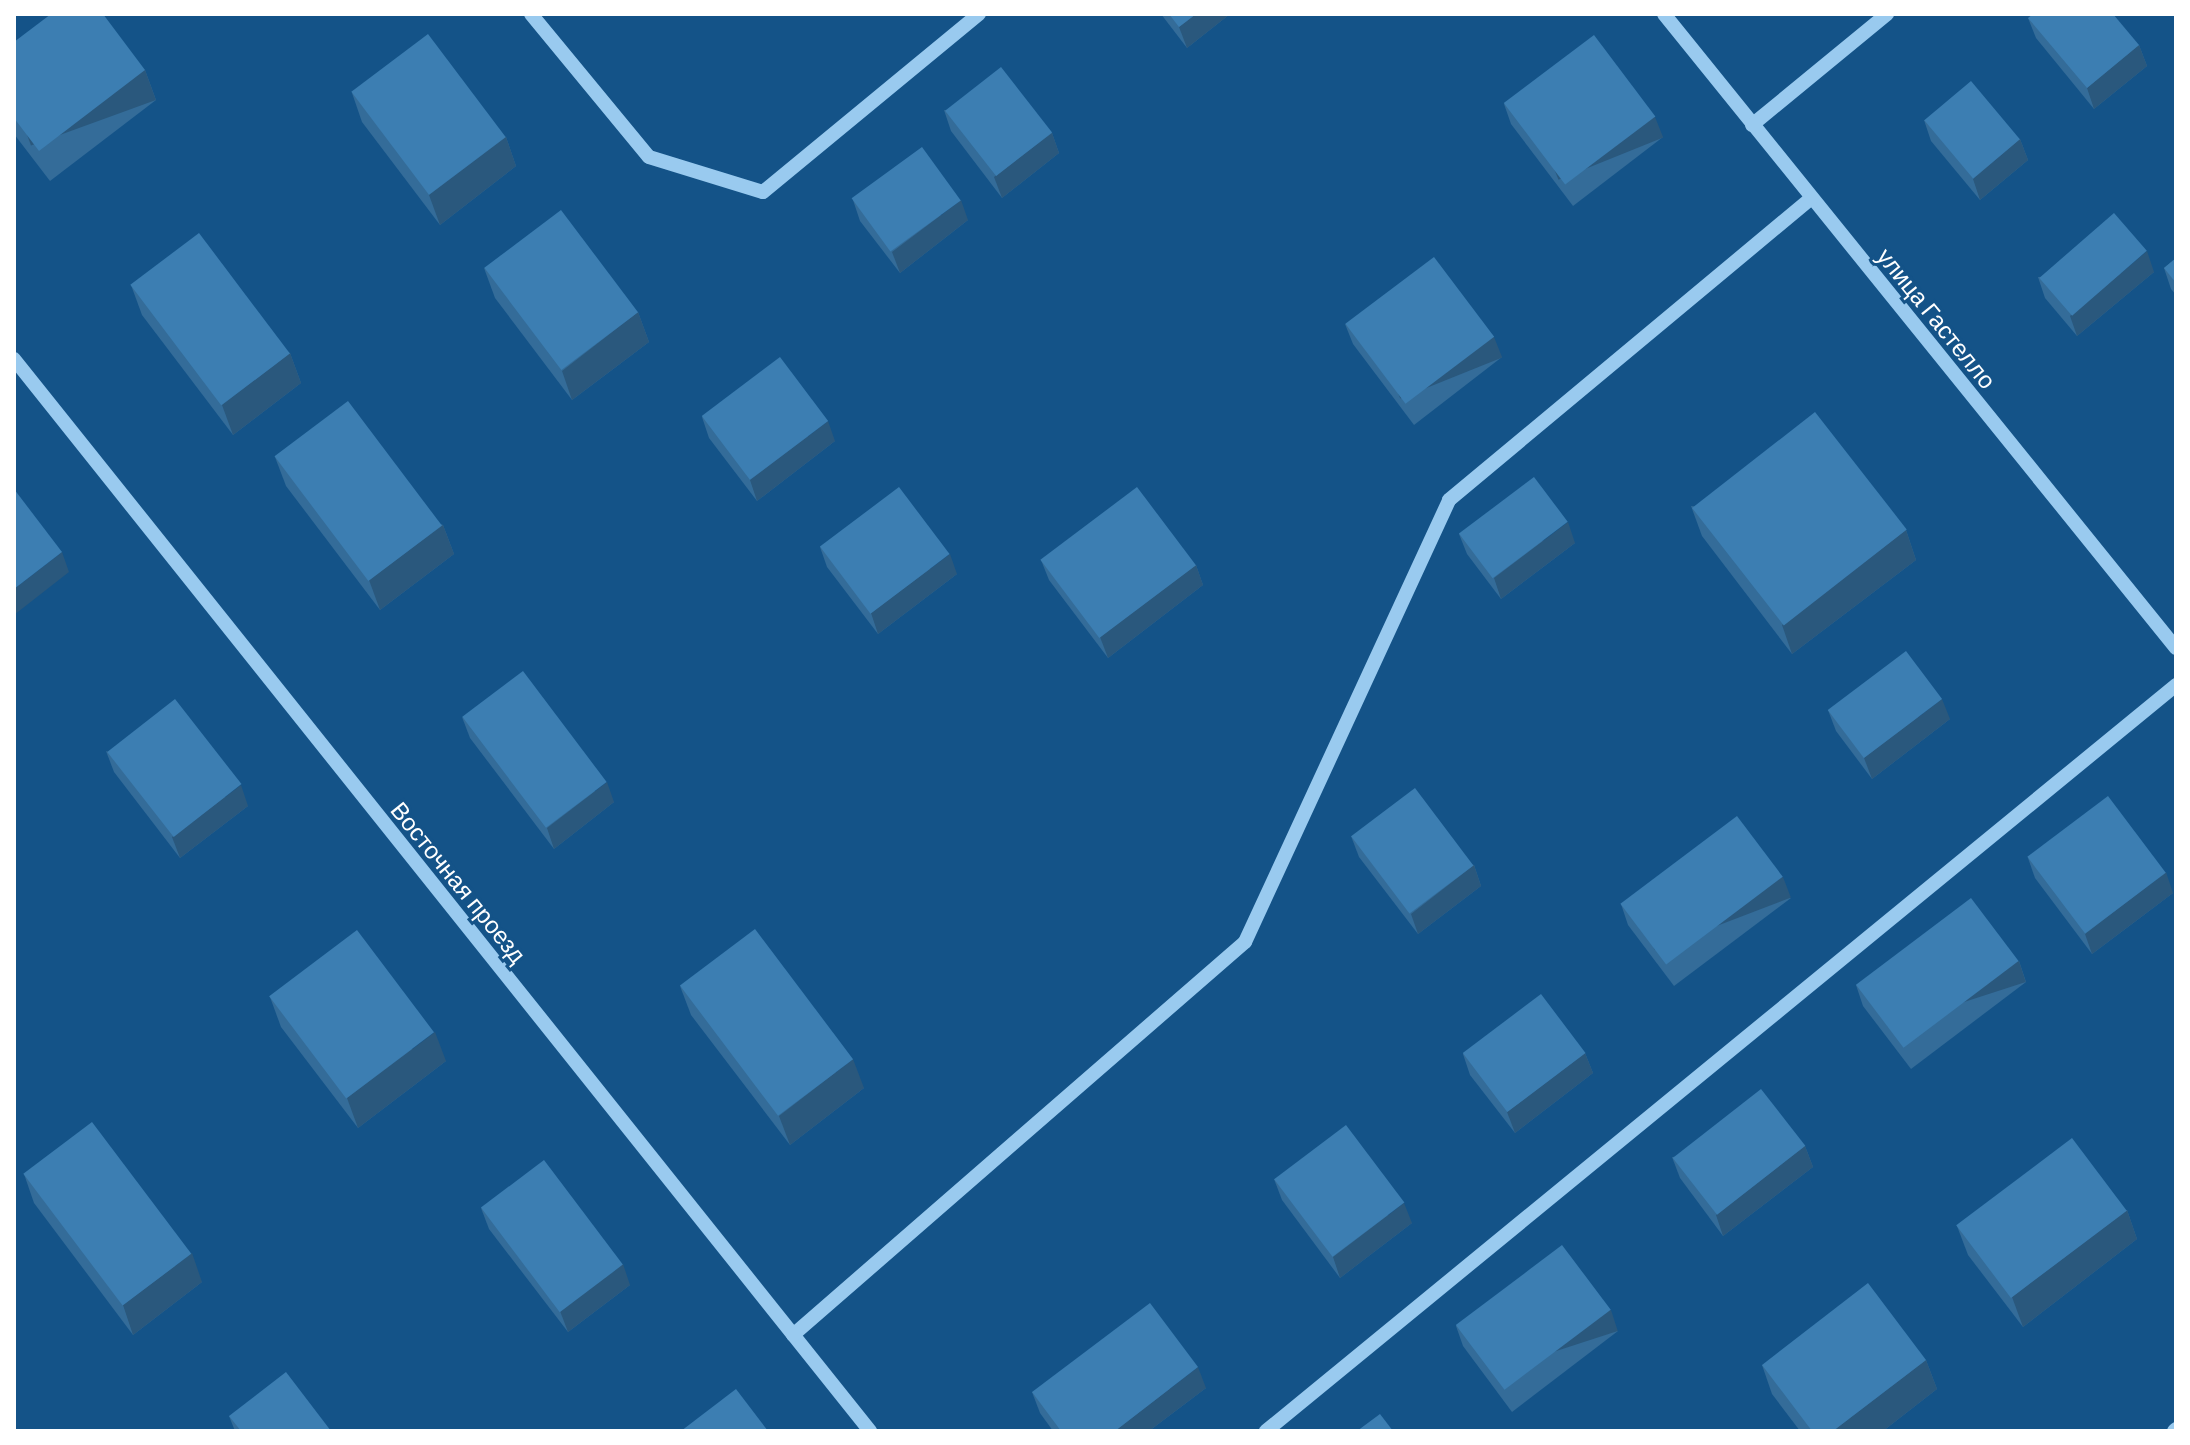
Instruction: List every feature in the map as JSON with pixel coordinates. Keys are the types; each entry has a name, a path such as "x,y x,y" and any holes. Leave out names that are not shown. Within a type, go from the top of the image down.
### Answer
{"street":[{"path":"531,14 649,157 763,192 979,14"},
{"name":"улица Гастелло","path":"1664,14 2176,648"},
{"path":"1752,125 1887,14"},
{"path":"793,1335 1245,942 1449,500 1812,198"},
{"name":"Восточная проезд","path":"14,359 870,1431"},
{"path":"1266,1431 2176,685"}],"building":[{"path":"51,14 103,14 145,70 39,151 14,118 14,42"},
{"path":"1169,14 1196,14 1179,27"},
{"path":"2033,14 2113,14 2139,45 2087,88 2028,18"},
{"path":"428,34 506,137 429,195 351,92"},
{"path":"1594,35 1655,116 1565,184 1504,103"},
{"path":"1001,67 1052,132 996,176 945,111"},
{"path":"1971,81 2020,139 1973,178 1924,120"},
{"path":"922,147 961,200 890,252 852,198"},
{"path":"561,210 638,312 561,370 484,268"},
{"path":"2114,213 2147,251 2072,316 2039,278"},
{"path":"199,233 290,354 221,405 130,285"},
{"path":"1434,257 1494,337 1406,404 1345,324"},
{"path":"2176,258 2176,283 2164,268"},
{"path":"780,357 828,421 750,480 702,416"},
{"path":"348,401 442,526 368,581 275,456"},
{"path":"1815,412 1907,529 1784,625 1692,508"},
{"path":"1534,477 1568,522 1493,578 1459,534"},
{"path":"899,487 950,554 870,614 820,547"},
{"path":"1137,487 1196,565 1099,638 1040,560"},
{"path":"14,489 62,552 14,589"},
{"path":"1906,651 1942,699 1864,758 1828,710"},
{"path":"523,671 607,782 546,828 462,717"},
{"path":"175,699 241,784 174,837 107,752"},
{"path":"1415,788 1473,865 1409,914 1351,836"},
{"path":"2108,796 2166,873 2085,933 2027,857"},
{"path":"1737,816 1783,877 1666,965 1620,904"},
{"path":"1971,898 2019,961 1904,1048 1856,985"},
{"path":"755,929 853,1059 778,1116 680,986"},
{"path":"357,930 434,1032 346,1098 269,996"},
{"path":"1541,994 1586,1053 1507,1112 1463,1053"},
{"path":"1761,1089 1805,1146 1717,1215 1673,1158"},
{"path":"92,1122 191,1254 123,1306 23,1174"},
{"path":"1346,1125 1404,1202 1332,1257 1274,1179"},
{"path":"2072,1138 2127,1211 2011,1298 1956,1225"},
{"path":"544,1160 623,1265 560,1312 481,1208"},
{"path":"1562,1245 1611,1310 1505,1390 1456,1325"},
{"path":"1868,1283 1926,1360 1833,1431 1812,1431 1762,1365"},
{"path":"1150,1303 1198,1367 1115,1431 1061,1431 1032,1392"},
{"path":"286,1372 331,1431 241,1431 229,1416"},
{"path":"736,1389 768,1431 681,1431"},
{"path":"1380,1414 1393,1431 1357,1431"}]}
